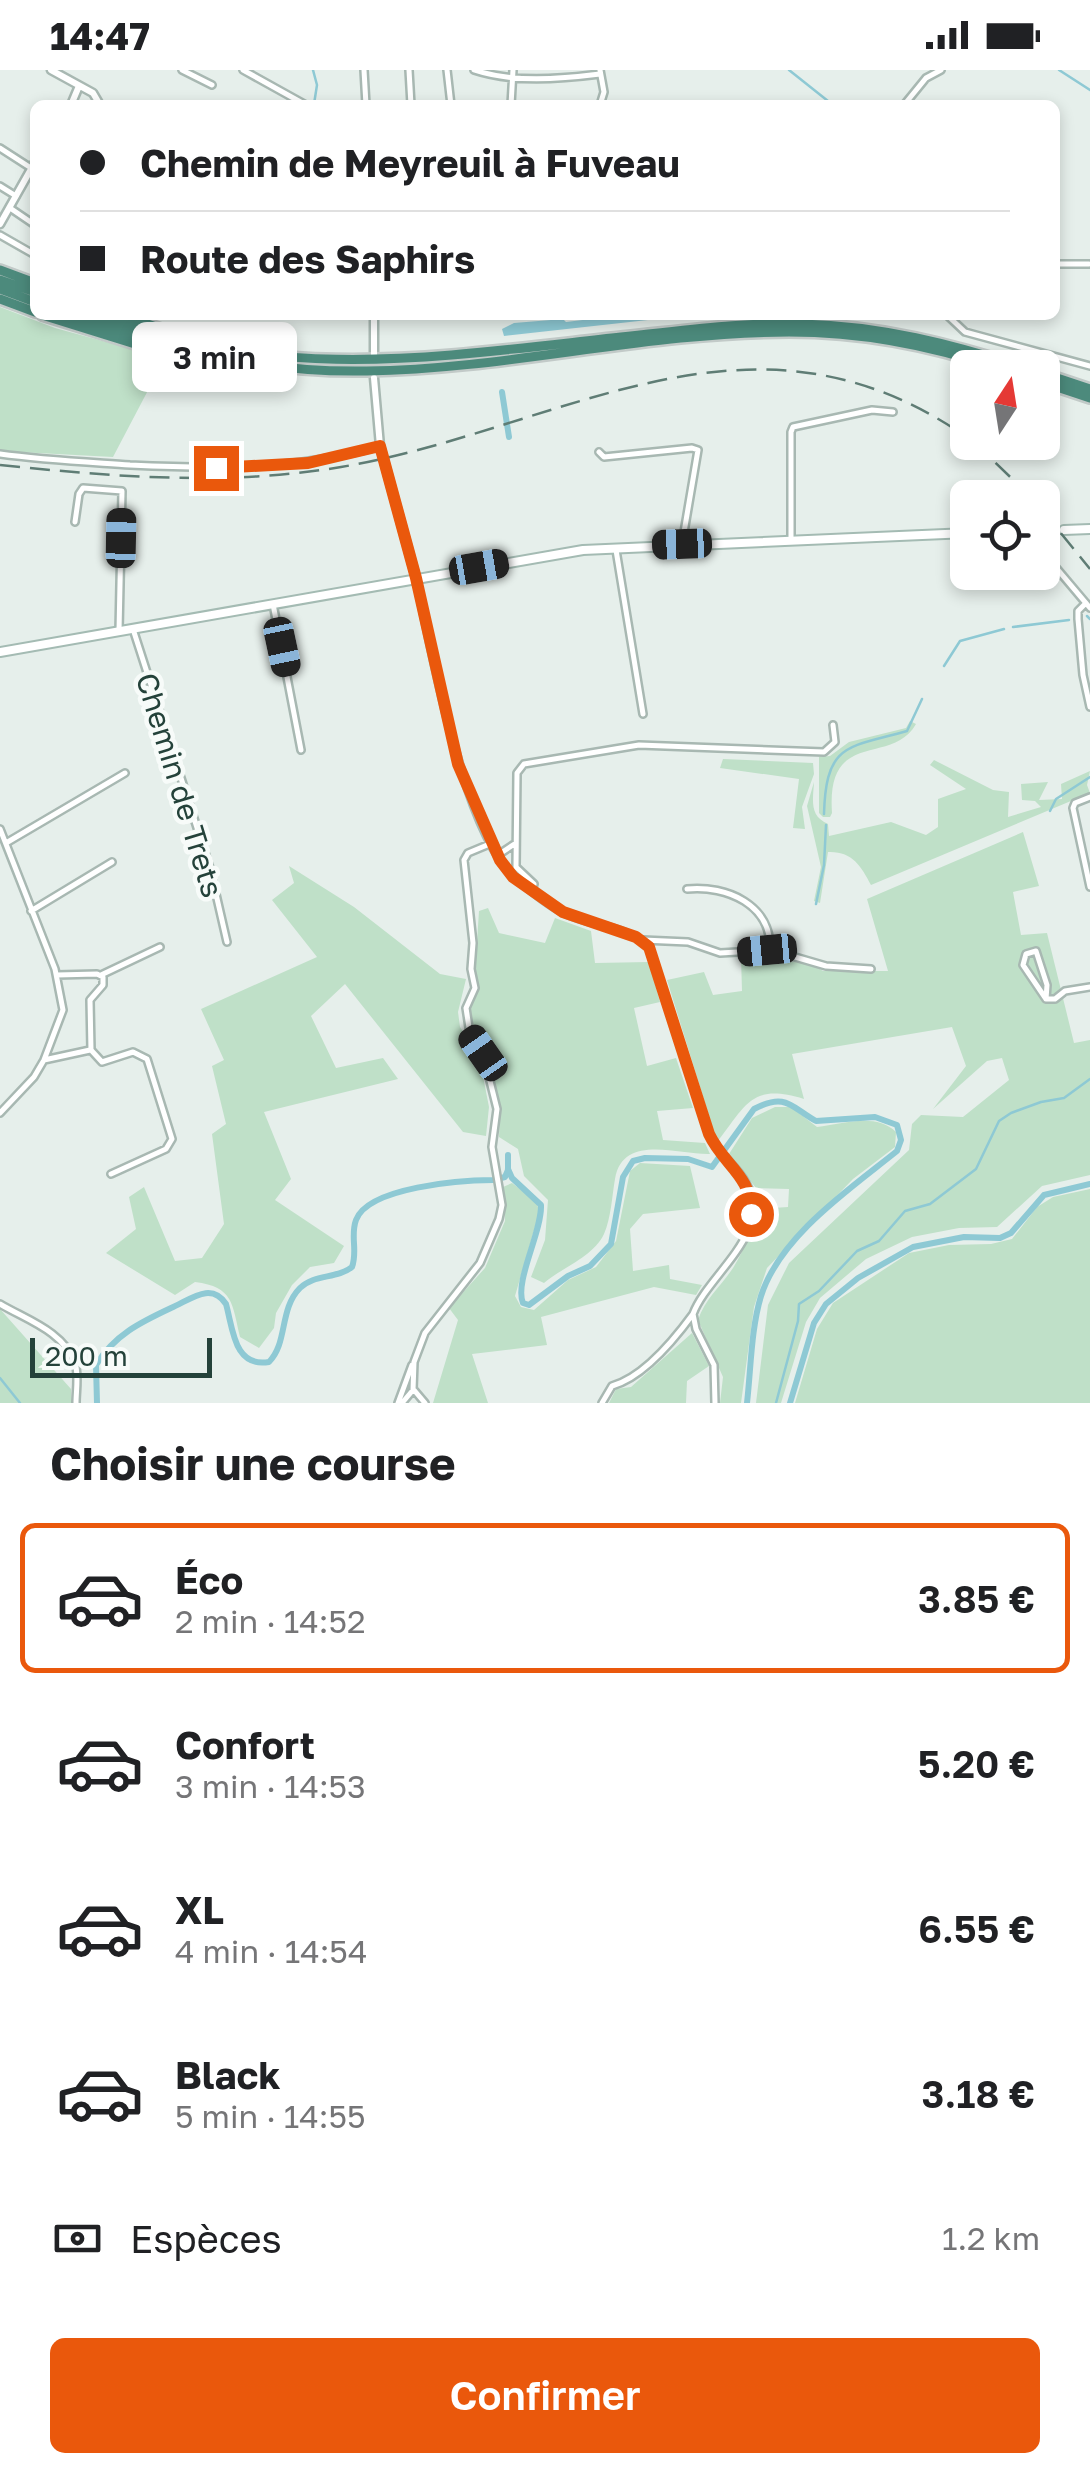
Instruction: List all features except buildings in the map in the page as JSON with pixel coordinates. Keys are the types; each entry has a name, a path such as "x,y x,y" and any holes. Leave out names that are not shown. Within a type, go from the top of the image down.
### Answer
{"highway":[{"path":"0,270 30,281"},
{"path":"0,280 30,290"},
{"path":"0,288 30,300"},
{"path":"0,299 30,310"},
{"path":"58,320 160,351 325,362 415,360 727,326 799,324 864,328 971,350"},
{"path":"86,320 152,343 295,369 368,371 679,339 791,332 885,339 950,352"},
{"path":"112,320 226,355"},
{"path":"135,320 226,355"},
{"path":"1060,379 1090,389"},
{"path":"1060,388 1090,399"}],"main road":[{"path":"1060,530 1090,529"},
{"path":"0,652 540,556 615,547 950,534"}],"street":[{"path":"51,70 61,72 98,100"},
{"path":"182,70 212,85"},
{"path":"242,70 297,100"},
{"path":"364,70 366,100"},
{"path":"409,70 411,100"},
{"path":"447,70 450,100"},
{"path":"474,70 572,79 600,72 602,100"},
{"path":"910,100 926,78 941,70"},
{"path":"511,100 512,73"},
{"path":"73,100 79,86"},
{"path":"0,148 30,167"},
{"path":"0,224 30,174"},
{"path":"0,186 16,196"},
{"path":"10,208 30,222"},
{"path":"0,235 30,252"},
{"path":"1060,264 1089,264"},
{"path":"374,320 374,354"},
{"path":"952,320 965,332 1090,366"},
{"path":"374,378 380,446 416,578 458,764 492,843 513,877 563,912 640,940 688,942 720,953 770,950 823,965 871,969"},
{"path":"791,540 793,427 868,411 893,412"},
{"path":"0,454 196,468 262,468 308,463 380,446"},
{"path":"599,452 604,457 698,450 682,544"},
{"path":"76,522 78,494 83,488 122,491 119,631"},
{"path":"615,547 643,714"},
{"path":"1060,573 1088,606 1078,611 1078,619 1090,706"},
{"path":"274,604 301,750"},
{"name":"Chemin de Trets","path":"134,629 214,878 227,942"},
{"path":"532,891 532,882 517,869 518,774 524,764 638,744 824,752 835,742 833,725"},
{"path":"6,844 125,773"},
{"path":"1090,798 1075,803 1073,808 1090,887"},
{"path":"0,829 57,975 63,1010 34,1077 0,1113"},
{"path":"400,1403 426,1333 486,1253 500,1219 502,1205 492,1147 497,1109 483,1053 470,1034 466,1008 475,988 470,969 471,924 464,860 468,853 492,843"},
{"path":"498,855 516,843"},
{"path":"31,912 112,862"},
{"path":"688,889 716,890 757,909 768,924 770,950"},
{"path":"602,1403 612,1386 628,1382 680,1331 738,1249 748,1226 750,1192 746,1182 716,1151 674,1031 656,965 649,947 640,940"},
{"path":"57,975 101,975 160,947"},
{"path":"1036,951 1040,956 1046,999 1024,968 1029,952 1036,951"},
{"path":"101,975 103,985 90,1000 91,1050 102,1062 134,1052 147,1060 172,1139 166,1149 111,1174"},
{"path":"1046,999 1090,987"},
{"path":"44,1060 91,1050"},
{"path":"0,1304 42,1326 66,1348 76,1365 76,1403"},
{"path":"694,1314 696,1329 714,1366 715,1403"},
{"path":"400,1403 413,1390 414,1362"},
{"path":"413,1390 425,1403"}],"green space":[{"path":"0,307 55,328 165,358 113,457 0,451"},
{"path":"910,721 916,724 905,737 850,758 839,769 833,786 832,813 823,817 819,813 819,757 830,756 849,742 906,728"},
{"path":"723,759 813,763 814,774 802,807 805,829 793,828 799,779 720,768"},
{"path":"934,760 993,790 1009,792 1008,817 1041,807 1035,801 1022,800 1021,784 1048,782 1039,800 1062,799 1061,784 1090,771 1090,793 871,885 855,861 828,852 820,903 814,901 821,867 807,806 814,782 814,807 818,817 828,824 829,836 891,822 926,835 938,827 938,799 966,789 930,765"},
{"path":"1023,832 1039,886 1013,892 1021,935 1047,933 1074,1043 1090,1040 1090,1175 1042,1186 997,1227 959,1228 912,1237 866,1259 820,1298 806,1322 781,1403 756,1403 768,1305 789,1263 909,1150 912,1124 921,1115 963,1117 1009,1080 1002,1058 987,1061 933,1109 966,1066 952,1027 792,1054 804,1099 772,1094 752,1100 717,1142 667,980 704,972 713,995 742,991 741,957 810,963 823,971 888,971 867,899"},
{"path":"289,866 354,907 440,974 466,979 458,1012 460,1027 479,1056 489,1107 486,1136 463,1132 345,984 311,1016 336,1068 383,1058 398,1079 264,1112 291,1179 275,1200 344,1246 334,1263 310,1267 292,1285 276,1313 274,1328 259,1348 240,1337 229,1299 217,1288 195,1282 175,1295 106,1253 136,1229 129,1197 144,1187 175,1261 202,1258 224,1224 212,1134 226,1124 212,1066 224,1060 201,1009 317,957 272,900 294,883"},
{"path":"488,908 499,933 545,943 555,918 591,931 595,963 649,962 660,1002 634,1008 647,1066 676,1058 693,1108 657,1111 663,1140 705,1143 710,1154 654,1150 629,1156 620,1165 615,1179 608,1221 599,1242 544,1283 531,1277 545,1240 548,1200 524,1176 518,1149 499,1137 500,1111 489,1056 464,1024 463,1011 475,973 479,911"},
{"path":"775,1107 791,1107 817,1127 879,1122 896,1132 895,1147 853,1179 767,1268 754,1307 741,1403 720,1403 723,1377 698,1320 741,1253 756,1209 788,1207 789,1189 756,1188 729,1154 752,1118"},
{"path":"640,1163 690,1166 700,1208 643,1214 630,1229 633,1271 669,1265 670,1279 702,1285 696,1295 654,1287 541,1317 547,1345 472,1354 488,1403 433,1403 458,1320 449,1308 485,1268 505,1221 503,1187 512,1183 537,1202 539,1213 515,1296 521,1307 534,1310 568,1280 596,1267 616,1241 630,1171"},
{"path":"1090,1189 1090,1403 795,1403 817,1329 833,1303 909,1253 1012,1239 1037,1207 1053,1197"},
{"path":"0,1309 71,1389 71,1403 0,1403"},
{"path":"692,1333 709,1366 687,1381 686,1403 609,1403 616,1389 631,1387"}],"water":[{"path":"648,320 504,336 502,329 514,323"}],"waterway":[{"path":"313,70 317,85 315,100"},
{"path":"789,70 827,100"},
{"path":"1059,70 1090,90"},
{"path":"502,392 509,437"},
{"path":"1087,616 1090,619"},
{"path":"1013,627 1069,620"},
{"path":"944,666 960,641 1004,629"},
{"path":"824,814 826,790 836,761 855,746 907,731 922,699"},
{"path":"1050,811 1056,799 1090,777"},
{"path":"816,904 824,865 826,825"},
{"path":"776,1403 799,1304 819,1291 857,1251 879,1241 905,1211 930,1204 976,1169 999,1121 1041,1102 1064,1098 1090,1079"},
{"path":"508,1169 512,1178 541,1205 522,1283 523,1303 529,1305 568,1276 590,1266 611,1244 623,1177 633,1161 688,1159 712,1167 754,1109 774,1102 788,1103 816,1121 875,1117 897,1125 901,1140 897,1151 819,1215 770,1274 755,1322 747,1403"},
{"path":"508,1155 508,1169"},
{"path":"97,1403 96,1365 111,1345 139,1324 200,1294 214,1294 226,1304 233,1335 248,1359 269,1362 279,1345 293,1296 312,1280 352,1267 354,1226 364,1209 396,1193 439,1184 493,1180 505,1177 508,1170"},
{"path":"790,1403 814,1323 826,1304 858,1278 913,1247 964,1237 1000,1238 1011,1233 1044,1195 1090,1184"},
{"path":"0,1378 20,1403"}],"railway":[{"path":"0,465 171,478 298,473 423,449 656,381 733,370 809,373 888,394 950,428"},
{"path":"993,460 1013,480"},
{"path":"1060,532 1090,569"}],"route":[{"path":"216,468 308,463 380,446 416,578 458,764 500,860 513,877 563,912 636,937 649,947 709,1134 716,1151 746,1182 751,1214"}]}
